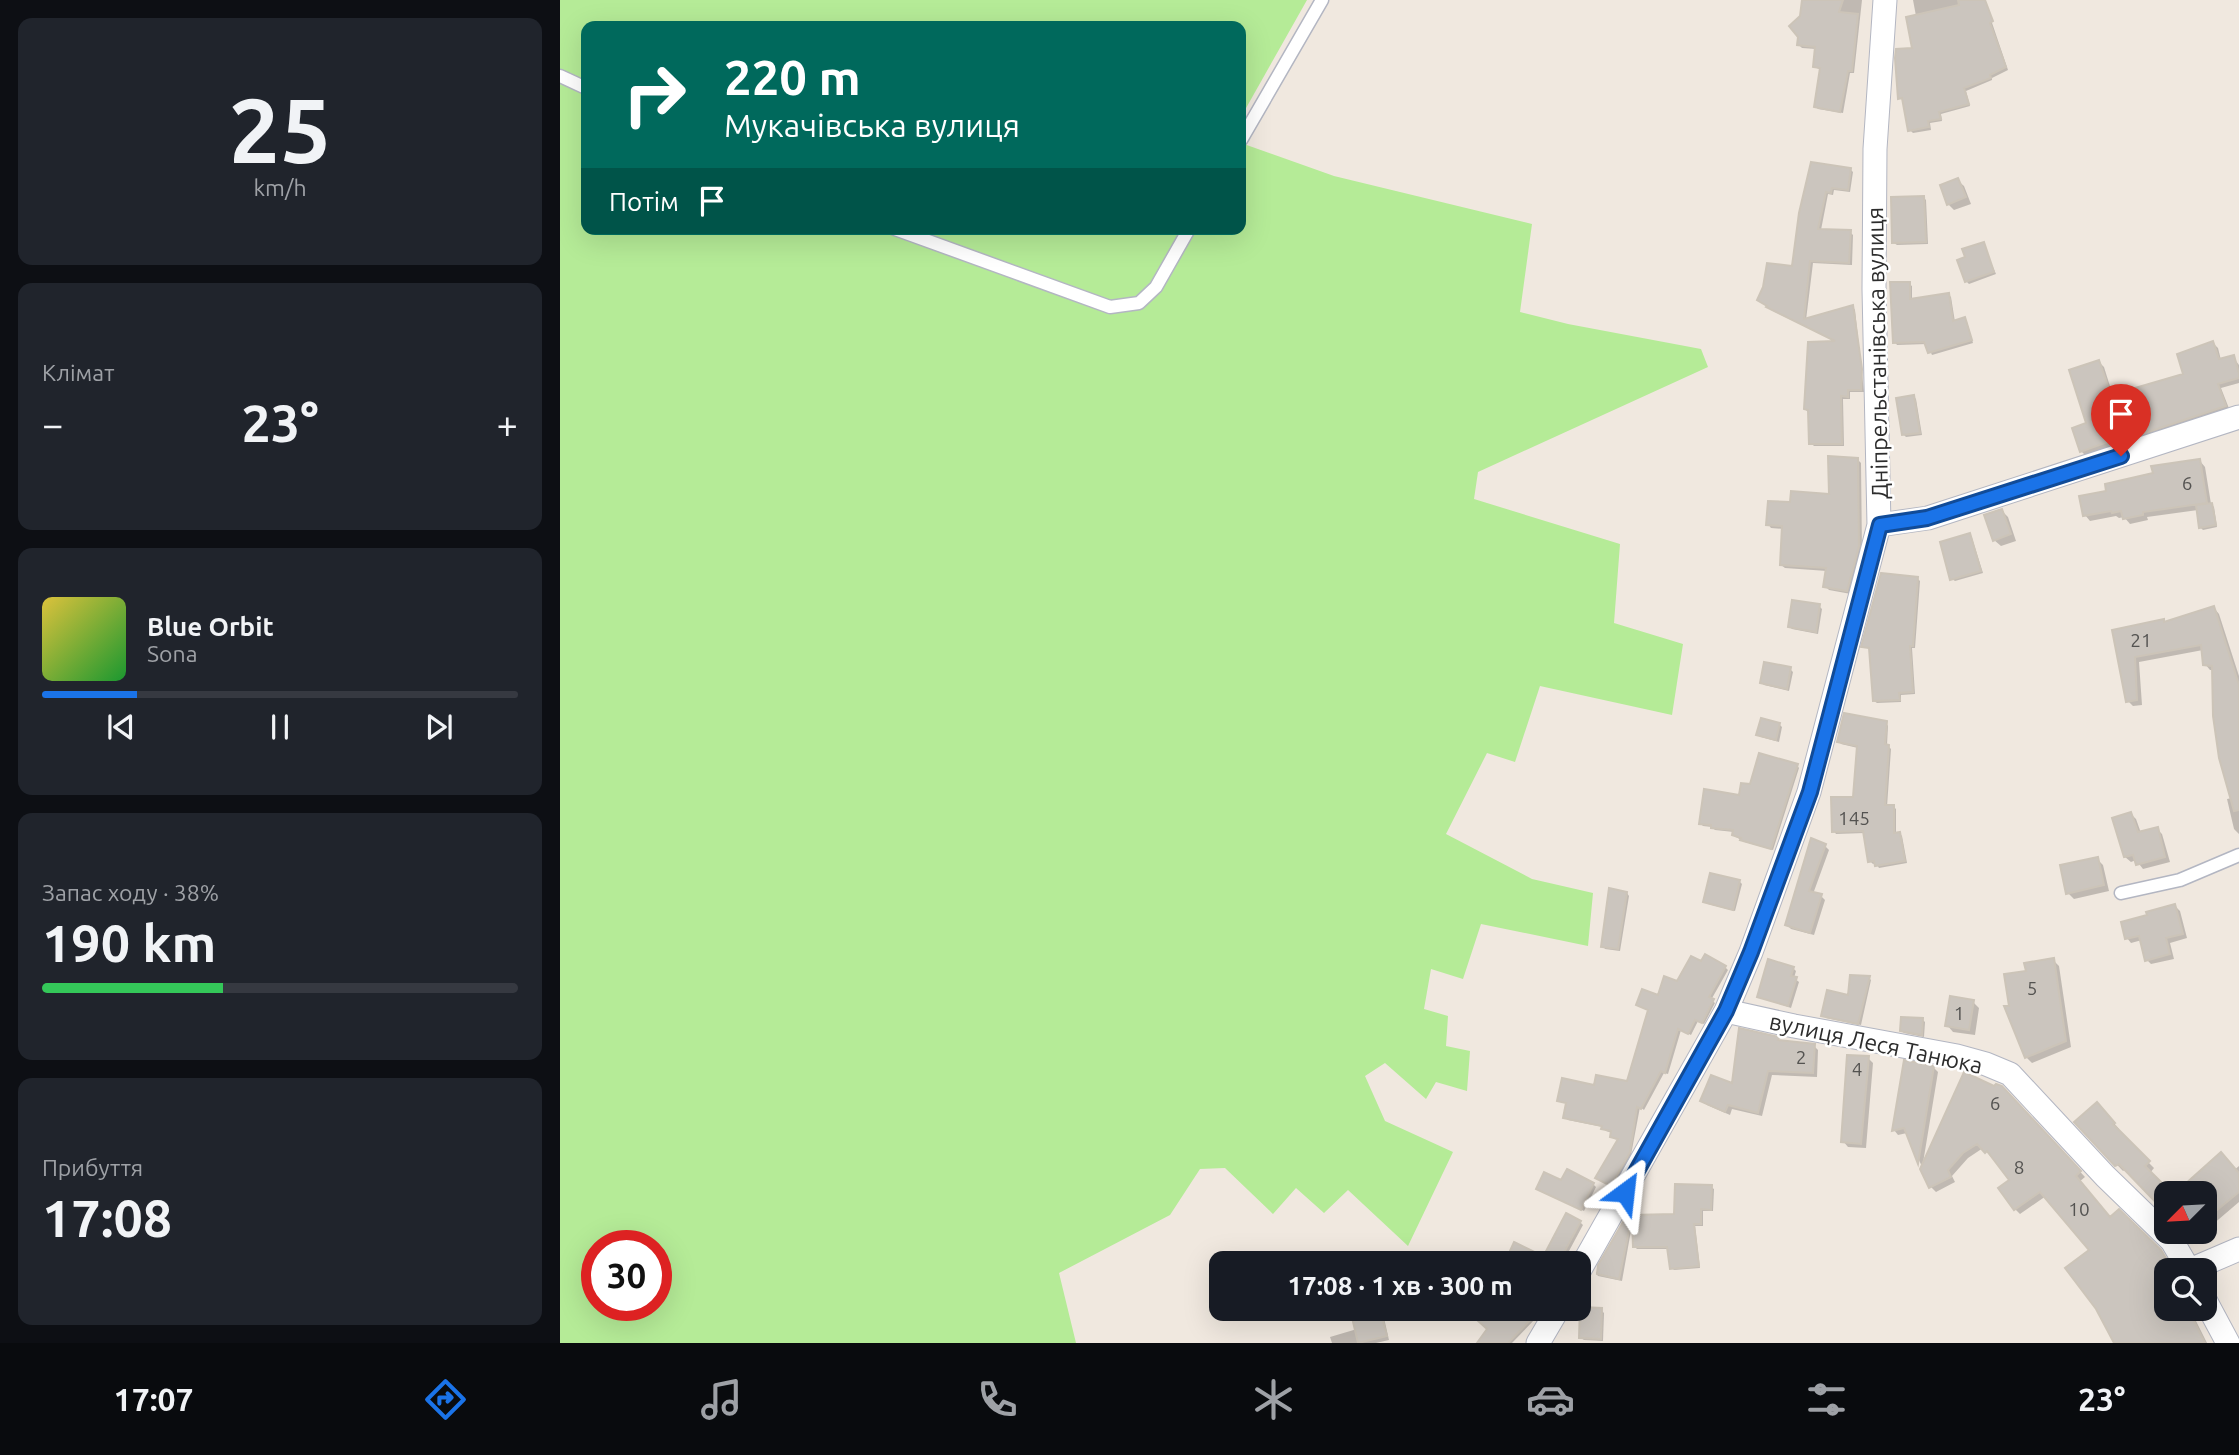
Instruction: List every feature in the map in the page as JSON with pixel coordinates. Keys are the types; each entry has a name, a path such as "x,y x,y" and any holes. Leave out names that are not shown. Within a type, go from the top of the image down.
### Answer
{"street":[{"name":"Дніпрельстанівська вулиця","path":"1590,1251 1726,1011 1751,952 1810,792 1880,525 1876,408 1875,177 1885,0"},
{"path":"1880,525 1927,518 2239,417"},
{"name":"вулиця Леся Танюка","path":"1726,1011 1957,1056 2010,1074 2105,1176 2172,1241 2183,1258"},
{"path":"2217,1258 2239,1249"},
{"path":"1538,1343 1551,1321"},
{"path":"2216,1321 2228,1343"}],"lane":[{"path":"1246,131 1322,0"},
{"path":"560,76 581,86"},
{"path":"912,235 1110,307 1139,303 1156,287 1186,235"},
{"path":"2121,892 2180,880 2239,855"}],"green space":[{"path":"560,0 1307,0 1246,108 1246,21 581,21 581,235 1246,235 1246,145 1334,176 1532,224 1520,312 1568,324 1701,349 1708,367 1478,472 1474,499 1620,544 1614,623 1683,644 1672,715 1540,686 1515,762 1487,753 1446,834 1532,879 1593,893 1588,946 1481,924 1463,979 1431,969 1424,1009 1448,1016 1446,1046 1470,1051 1467,1091 1436,1082 1426,1099 1385,1063 1365,1076 1385,1121 1453,1152 1408,1246 1348,1190 1324,1213 1296,1188 1273,1214 1225,1168 1200,1169 1170,1215 1059,1273 1076,1343 560,1343"}],"building":[{"path":"1802,0 1843,0 1839,12 1858,14 1852,71 1848,71 1840,112 1814,107 1820,68 1813,67 1815,47 1797,45 1798,37 1789,26 1800,16"},
{"path":"1958,0 1985,0 1993,21 1990,23 2006,67 1990,75 1991,78 1964,88 1969,104 1939,112 1941,119 1928,121 1929,127 1908,131 1902,98 1898,99 1895,58 1896,49 1912,48 1906,17 1959,5"},
{"path":"1811,162 1851,168 1848,190 1832,188 1831,193 1826,192 1818,229 1851,230 1849,263 1810,261 1804,319 1853,305 1862,369 1861,390 1848,390 1848,397 1841,396 1842,444 1809,444 1808,410 1804,409 1808,342 1835,341 1757,300 1763,287 1767,263 1792,266 1799,213"},
{"path":"1958,178 1966,197 1947,205 1940,185"},
{"path":"1924,196 1926,242 1892,243 1891,197"},
{"path":"1984,242 1994,272 1965,282 1957,260 1965,257 1962,249"},
{"path":"1890,282 1910,282 1910,299 1949,293 1953,321 1965,317 1972,340 1928,353 1924,342 1893,343"},
{"path":"2213,341 2219,359 2234,355 2239,374 2239,378 2218,384 2226,406 2139,435 2138,431 2080,452 2072,428 2086,423 2069,370 2099,360 2111,395 2183,374 2177,354"},
{"path":"1914,395 1920,433 1902,435 1896,398"},
{"path":"1828,456 1858,458 1859,546 1847,591 1823,587 1826,568 1780,565 1782,526 1766,525 1768,501 1790,502 1791,491 1829,494"},
{"path":"2200,459 2207,503 2143,512 2143,515 2123,519 2121,511 2083,516 2079,496 2106,491 2105,484 2153,473 2151,466"},
{"path":"2212,503 2216,525 2199,528 2196,505"},
{"path":"2002,509 2011,534 1993,541 1984,515"},
{"path":"1970,533 1981,571 1950,580 1940,542"},
{"path":"1881,573 1918,577 1913,646 1910,646 1913,692 1899,693 1900,700 1873,701 1869,648 1861,647"},
{"path":"1792,600 1820,604 1816,632 1788,627"},
{"path":"2214,606 2239,685 2239,810 2234,811 2219,758 2213,716 2212,666 2203,665 2201,645 2135,657 2137,700 2126,702 2112,630 2164,619 2164,622"},
{"path":"1764,662 1791,667 1787,689 1760,683"},
{"path":"1844,713 1887,721 1885,744 1889,745 1885,805 1894,805 1894,833 1900,832 1905,861 1875,866 1874,861 1868,862 1863,831 1832,832 1831,797 1853,797 1857,746 1837,742"},
{"path":"1761,718 1780,723 1776,740 1756,735"},
{"path":"1759,753 1798,764 1771,849 1740,840 1741,838 1732,835 1733,830 1699,824 1704,789 1739,795 1741,783 1750,784"},
{"path":"2131,812 2138,832 2158,827 2165,857 2136,865 2133,855 2124,857 2112,818"},
{"path":"1811,838 1826,844 1809,891 1822,894 1810,933 1785,925"},
{"path":"2098,857 2104,885 2066,894 2060,865"},
{"path":"1710,873 1740,880 1733,910 1703,902"},
{"path":"1609,888 1627,892 1618,949 1601,947"},
{"path":"2175,904 2183,934 2166,938 2170,954 2145,961 2139,936 2125,939 2121,922"},
{"path":"1705,954 1726,966 1709,997 1714,999 1702,1023 1695,1020 1688,1034 1678,1029 1665,1073 1661,1071 1641,1109 1637,1107 1630,1152 1611,1186 1595,1178 1618,1139 1610,1137 1611,1131 1601,1129 1602,1126 1563,1118 1566,1103 1557,1101 1562,1078 1594,1085 1596,1075 1627,1081 1648,1010 1636,1005 1642,989 1658,995 1664,976 1677,981 1691,956 1701,961"},
{"path":"2054,958 2066,1041 2025,1058 2004,1006 2009,1006 2004,974 2026,971 2024,963"},
{"path":"1768,959 1794,967 1791,976 1797,977 1788,1006 1757,997"},
{"path":"1850,975 1870,976 1858,1024 1821,1016 1827,990 1848,995"},
{"path":"1950,996 1974,1000 1969,1030 1945,1026"},
{"path":"1901,1017 1923,1018 1922,1035 1900,1031"},
{"path":"1739,1028 1779,1037 1778,1040 1815,1044 1813,1073 1768,1071 1758,1113 1728,1105 1725,1112 1700,1101 1711,1075 1732,1083"},
{"path":"1847,1055 1869,1056 1861,1144 1841,1142"},
{"path":"1904,1060 1934,1066 1918,1164 1904,1128 1892,1131"},
{"path":"1964,1072 1994,1086 2002,1086 2081,1171 2076,1176 2110,1217 2119,1209 2161,1250 2166,1258 2154,1258 2154,1321 2194,1321 2205,1343 2114,1343 2096,1309 2065,1268 2089,1250 2040,1192 2014,1210 1998,1188 2009,1180 1987,1151 1985,1153 1977,1144 1963,1153 1948,1170 1951,1177 1929,1188 1920,1169"},
{"path":"2097,1102 2115,1123 2113,1124 2150,1161 2145,1166 2160,1181 2154,1181 2154,1200 2119,1164 2115,1166 2074,1122"},
{"path":"2221,1152 2239,1173 2239,1192 2217,1210 2217,1181 2189,1181"},
{"path":"1567,1169 1594,1183 1581,1210 1536,1189 1544,1172 1561,1180"},
{"path":"1675,1184 1712,1185 1711,1210 1701,1209 1701,1224 1694,1224 1699,1266 1670,1269 1667,1247 1633,1247 1632,1215 1674,1214"},
{"path":"1630,1210 1633,1211 1619,1279 1597,1274 1598,1265"},
{"path":"1566,1213 1581,1221 1565,1251 1546,1251"},
{"path":"1514,1242 1532,1251 1510,1251"},
{"path":"1591,1308 1602,1308 1601,1339 1579,1338 1580,1321 1591,1321"},
{"path":"1353,1321 1383,1321 1387,1336 1358,1343"},
{"path":"1478,1321 1529,1321 1508,1343 1477,1343 1487,1329"}],"route":[{"path":"1625,1192 1726,1011 1751,952 1810,792 1880,525 1927,518 2121,456"}]}
